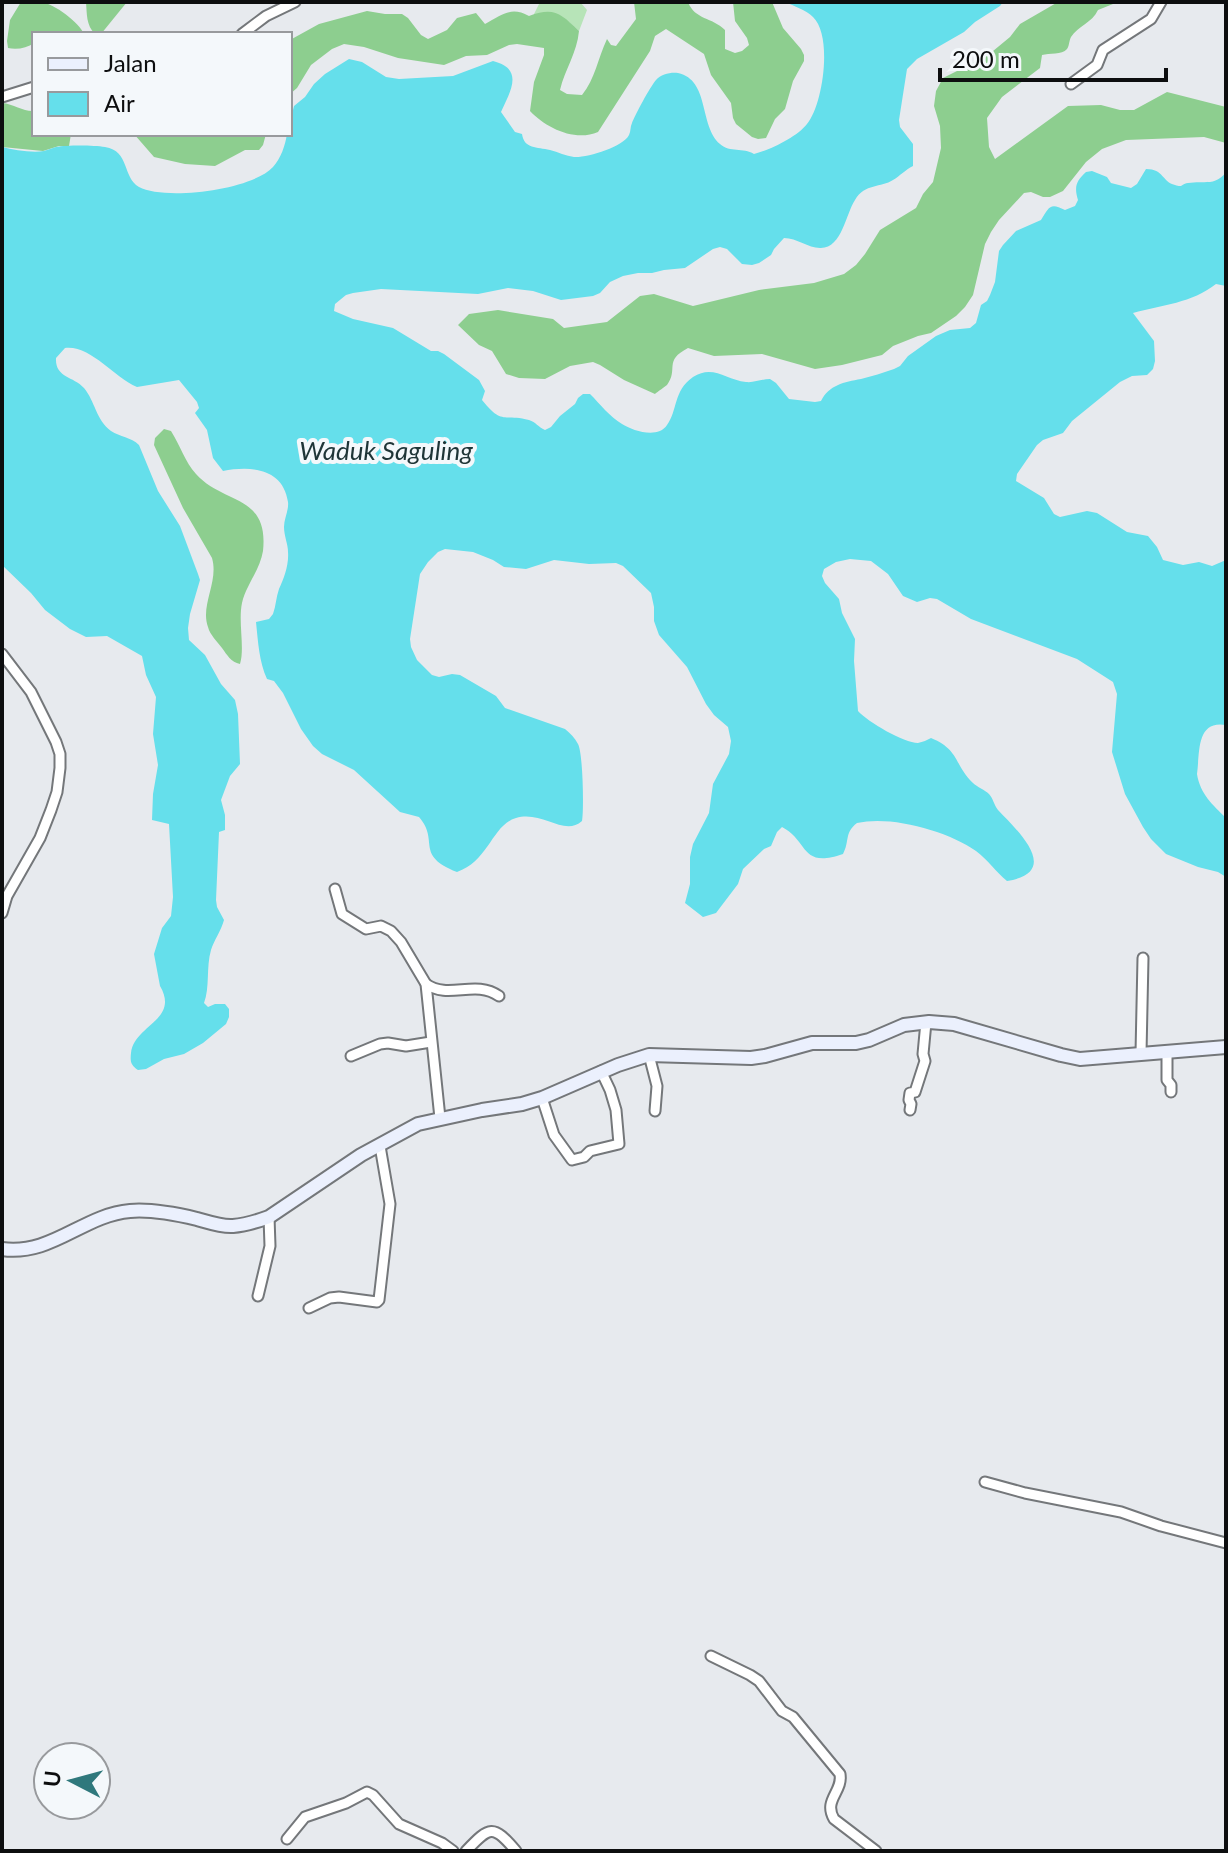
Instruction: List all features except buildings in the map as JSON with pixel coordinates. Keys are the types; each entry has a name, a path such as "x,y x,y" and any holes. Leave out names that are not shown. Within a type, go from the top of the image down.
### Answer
{"main road":[{"path":"2,1249 21,1251 37,1248 103,1218 134,1211 182,1215 233,1226 258,1221 269,1217 361,1155 418,1124 522,1104 649,1055 751,1058 812,1043 856,1043 904,1025 926,1022 954,1024 1080,1059 1226,1047"}],"street":[{"path":"245,32 266,16 295,2"},
{"path":"1071,84 1097,65 1103,50 1151,19 1161,2"},
{"path":"2,97 32,88"},
{"path":"2,654 31,692 56,742 60,768 57,792 40,838 7,896 2,913"},
{"path":"335,889 342,914 366,929 381,926 391,931 426,984 440,1118"},
{"path":"1141,1053 1143,958"},
{"path":"426,984 441,991 473,988 499,996"},
{"path":"910,1110 909,1096 915,1092 925,1061 926,1022"},
{"path":"351,1056 380,1044 406,1046 431,1042"},
{"path":"1167,1051 1167,1080 1171,1092"},
{"path":"649,1055 657,1088 655,1111"},
{"path":"542,1098 554,1135 572,1160 584,1157 590,1151 619,1144 616,1110 601,1071"},
{"path":"309,1308 330,1298 379,1300 390,1204 380,1146"},
{"path":"258,1296 270,1246 269,1217"},
{"path":"985,1482 1121,1512 1226,1543"},
{"path":"711,1656 755,1677 782,1711 793,1717 840,1774 841,1780 829,1808 834,1819 876,1851"},
{"path":"287,1839 305,1817 367,1792 399,1824 453,1851"},
{"path":"466,1851 482,1834 492,1831 502,1835 516,1851"}],"green space":[{"path":"21,2 42,2 72,19 83,32 32,32 32,44 18,49 8,48 10,20"},
{"path":"86,2 127,2 103,32 92,31"},
{"path":"537,2 581,3 587,10 579,31 569,22 534,14 539,4"},
{"path":"634,2 688,2 695,12 725,30 725,49 735,53 749,45 735,21 733,2 772,2 783,28 801,49 804,61 793,81 785,109 775,119 766,138 752,137 736,124 731,103 711,75 704,54 666,29 655,36 650,51 598,132 589,135 561,132 530,111 544,48 517,44 487,55 466,56 444,65 398,58 344,44 311,65 292,92 292,39 319,24 367,11 402,14 428,39 447,30 457,18 476,13 485,24 512,12 529,16 556,13 579,31 560,90 582,95 607,39 616,46 636,19"},
{"path":"1058,2 1118,2 1098,10 1074,33 1065,51 1042,55 1040,68 1002,97 987,118 989,147 995,159 1068,106 1101,105 1134,110 1167,92 1226,107 1226,143 1204,137 1126,140 1102,149 1086,162 1063,191 1050,197 1024,193 999,220 985,244 973,295 956,316 931,333 893,346 882,355 815,369 762,354 714,356 688,348 676,357 667,385 655,394 593,362 570,366 545,379 506,374 492,351 479,345 458,325 469,314 498,310 553,319 564,328 607,322 640,296 654,294 693,306 759,290 814,283 844,274 865,254 880,230 916,208 933,182 941,148 940,126 934,106 936,91 943,78 987,56 1020,24"},
{"path":"2,103 32,111 32,136 71,136 69,146 43,151 2,147"},
{"path":"136,136 265,136 259,150 245,150 215,166 185,164 154,157"},
{"path":"164,429 171,431 196,474 207,484 252,510 259,519 263,551 242,603 240,664 228,656 208,627 206,610 213,576 212,558 183,508 154,445 155,438"}],"water":[{"name":"Waduk Saguling","path":"785,2 1003,2 964,32 917,59 907,69 899,120 900,127 913,144 913,166 893,180 863,191 852,206 838,237 827,247 820,248 784,238 771,255 752,265 742,264 727,249 720,247 685,268 623,276 593,296 561,300 533,291 508,288 478,294 381,289 346,295 335,304 334,311 353,319 393,328 431,351 444,354 479,380 485,391 482,400 499,416 529,420 545,430 583,394 590,394 622,424 652,433 667,425 682,388 700,373 713,372 746,382 770,379 789,399 821,401 828,391 838,385 900,366 908,356 936,336 950,330 970,328 976,323 981,305 990,295 1003,245 1016,231 1041,220 1050,207 1065,210 1075,206 1078,200 1077,184 1086,172 1092,171 1107,177 1111,183 1131,188 1146,169 1156,171 1179,186 1218,180 1226,172 1226,286 1216,284 1187,299 1133,313 1154,341 1153,369 1147,375 1132,376 1120,382 1072,421 1063,433 1043,440 1017,474 1016,481 1044,498 1054,514 1060,517 1087,511 1097,513 1127,532 1148,536 1163,560 1183,565 1199,562 1212,566 1226,560 1226,725 1209,727 1204,733 1197,774 1204,793 1226,818 1226,877 1166,854 1143,827 1125,794 1112,752 1117,694 1113,682 1077,659 971,619 937,599 917,602 903,596 888,574 871,561 850,559 824,569 822,576 839,599 842,613 855,639 858,711 904,740 918,743 931,738 947,748 967,776 989,794 998,810 1024,839 1034,860 1032,869 1023,876 1007,881 980,855 950,837 919,826 886,821 857,823 849,834 843,854 819,858 806,851 782,827 771,846 743,869 738,884 716,913 703,917 685,903 690,884 690,857 709,813 713,784 729,754 731,741 728,727 714,715 687,667 659,635 651,593 616,563 554,560 526,569 504,567 473,552 445,549 428,562 420,574 410,639 417,660 432,675 460,675 496,696 505,708 565,729 578,744 583,782 582,821 568,826 535,817 516,818 501,828 476,860 457,872 436,860 428,833 419,817 400,812 354,770 313,746 283,693 274,681 267,679 256,622 269,619 273,614 288,562 284,527 288,508 285,490 272,475 254,469 223,471 213,458 207,430 195,413 199,408 197,402 179,380 137,387 84,351 65,348 56,358 58,369 84,388 106,427 139,445 158,491 180,526 200,580 190,614 189,640 205,655 221,684 235,700 238,714 240,764 230,776 221,800 225,830 219,832 216,900 224,920 211,950 204,1003 208,1007 225,1004 229,1017 226,1024 203,1043 184,1054 138,1070 131,1061 134,1043 164,1007 165,997 154,954 162,928 171,916 173,897 169,824 152,820 158,765 153,734 156,697 142,656 107,636 86,637 70,629 45,610 2,565 2,147 34,152 67,146 105,147 118,154 134,183 151,191 187,193 228,187 247,182 273,167 286,136 292,136 294,106 325,74 349,59 362,62 386,77 399,79 453,76 493,61 503,65 512,75 512,82 501,112 515,132 522,134 525,142 532,146 574,157 587,156 620,144 629,135 631,124 656,80 666,74 678,73 688,77 695,85 713,136 720,144 754,154 797,134 813,115 818,102 824,70 823,39 813,17"}]}
